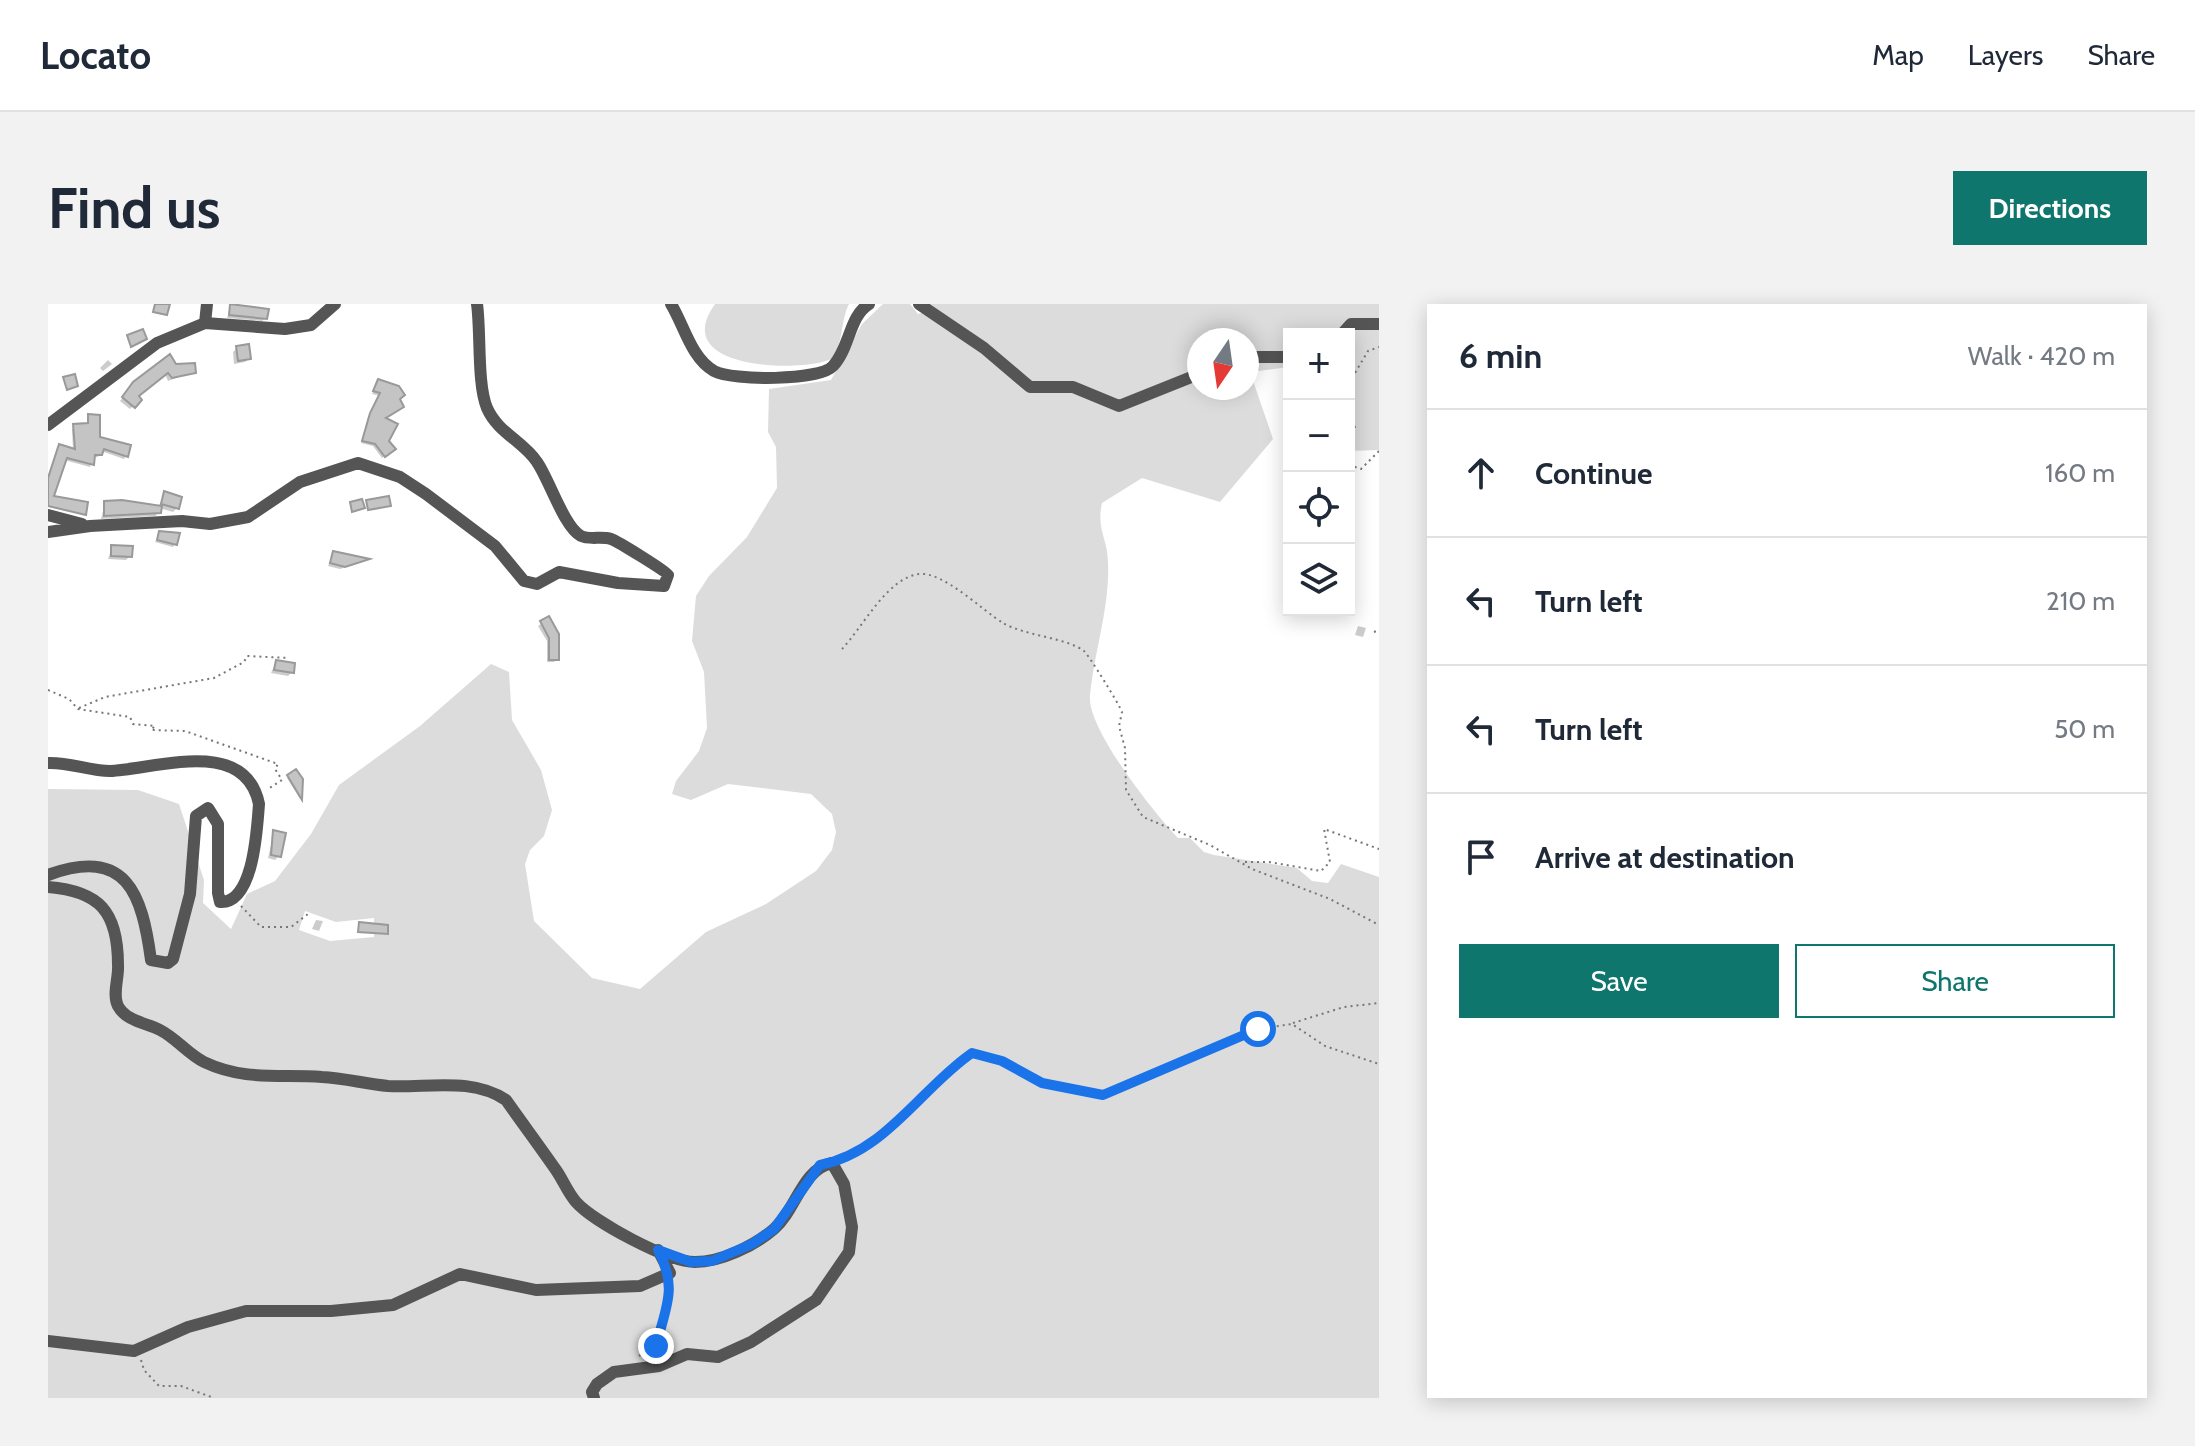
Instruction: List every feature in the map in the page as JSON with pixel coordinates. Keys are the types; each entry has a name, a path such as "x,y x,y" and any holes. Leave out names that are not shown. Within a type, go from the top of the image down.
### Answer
{"street":[{"path":"205,323 207,304"},
{"path":"48,425 157,343 205,323 311,325 335,304"},
{"path":"48,532 90,526 182,521 210,524 248,517 300,482 358,463 400,477 470,525 495,546 524,581 537,584 559,572 618,583 664,586 668,575 663,568 648,564 614,540 583,538 572,528 537,461 508,438 495,421 480,384 482,345 477,304"},
{"path":"671,304 702,361 714,370 728,375 812,377 827,373 837,362 859,311 869,304"},
{"path":"919,304 984,348 1030,387 1073,387 1119,406 1187,379"},
{"path":"1347,328 1351,324 1379,324"},
{"path":"1259,357 1283,357"},
{"path":"48,515 90,526"},
{"path":"48,763 66,762 105,771 211,761 234,768 257,793 259,804 249,875 235,899 220,902 218,824 208,808 196,816 190,894 173,959 168,963 151,960 144,914 118,873 104,868 79,867 48,875"},
{"path":"48,887 91,894 104,908 119,963 116,996 119,1008 129,1018 160,1030 199,1060 233,1075 256,1078 324,1077 389,1086 452,1085 491,1090 506,1100 576,1202 604,1224 691,1262 712,1261 752,1244 774,1229 820,1165 832,1163 844,1184 849,1213 849,1252 816,1300 751,1342 718,1357 687,1354 659,1366 614,1372 597,1384 592,1392 594,1398"},
{"path":"48,1341 134,1351 188,1327 246,1311 331,1311 393,1305 460,1274 536,1290 640,1286 670,1273 658,1250"}],"path":[{"path":"1355,373 1368,351 1379,347"},
{"path":"1355,467 1361,469 1379,451"},
{"path":"842,649 898,582 920,574 934,577 969,597 1008,625 1034,636 1074,645 1087,652 1122,712 1119,726 1125,748 1126,790 1132,805 1143,817 1245,862 1252,869 1330,899 1379,925"},
{"path":"1374,632 1379,630"},
{"path":"78,709 105,697 214,678 244,662 247,656 289,658"},
{"path":"48,690 69,699 78,709 130,717 133,724 155,726 151,730 185,731 278,764 275,769 282,780 272,785 259,804"},
{"path":"1245,862 1269,862 1321,871 1330,862 1324,829 1379,849"},
{"path":"235,899 261,927 291,927 308,914"},
{"path":"832,1163 893,1128 952,1067 972,1053 1002,1061 1042,1083 1103,1095 1258,1029 1292,1024 1304,1017 1323,1016 1344,1007 1379,1003"},
{"path":"1292,1024 1325,1046 1379,1064"},
{"path":"640,1355 656,1346 670,1292 670,1273"},
{"path":"134,1351 139,1353 144,1370 159,1386 181,1386 214,1398"}],"shaded area":[{"path":"715,304 849,304 833,357 822,362 777,366 727,356 710,344 705,327"},
{"path":"883,304 910,304 918,314 933,310 927,304 1379,304 1379,450 1355,451 1355,328 1283,328 1283,368 1259,371 1259,328 1187,328 1187,400 1259,398 1273,439 1220,502 1142,478 1102,503 1100,520 1108,580 1090,696 1092,711 1110,749 1139,791 1178,838 1190,838 1204,852 1214,855 1297,868 1312,881 1328,883 1341,864 1379,877 1379,1398 48,1398 48,789 138,790 179,804 204,880 203,903 231,929 247,894 275,881 311,834 339,785 420,726 491,664 509,672 512,720 541,770 552,810 544,836 530,850 525,864 534,921 592,978 640,989 706,932 766,904 816,871 832,850 836,832 832,814 811,794 728,784 691,800 672,794 676,781 699,751 707,728 704,672 692,641 696,596 709,576 747,537 777,488 776,447 768,432 769,389 831,380 862,324","holes":["305,911 336,922 374,918 374,937 330,941 299,930"]}],"building":[{"path":"155,304 170,304 167,315 153,312"},
{"path":"230,304 269,309 267,319 229,315"},
{"path":"143,329 147,339 131,347 127,335"},
{"path":"249,344 251,359 238,361 236,346"},
{"path":"170,354 176,364 195,363 196,373 172,378 168,373 139,396 142,400 135,408 122,397 133,382"},
{"path":"75,374 78,386 67,390 63,377"},
{"path":"378,379 399,386 405,395 400,399 404,407 386,418 398,424 389,441 396,449 385,457 375,444 362,441 380,393 373,391"},
{"path":"88,414 100,415 100,437 131,445 128,457 104,449 102,455 95,455 94,465 67,458 54,496 88,502 86,515 48,506 48,478 59,444 75,449 73,424 88,423"},
{"path":"164,491 182,497 179,509 161,504"},
{"path":"389,496 391,506 368,510 366,500"},
{"path":"362,499 365,508 352,512 350,502"},
{"path":"122,500 162,506 161,513 104,516 104,501"},
{"path":"159,531 180,533 177,545 157,540"},
{"path":"111,545 133,546 132,557 111,556"},
{"path":"333,551 370,559 345,567 330,563"},
{"path":"549,616 559,634 559,660 549,660 549,638 540,621"},
{"path":"276,660 295,663 294,673 274,670"},
{"path":"296,769 303,779 302,800 287,775"},
{"path":"273,830 286,833 281,857 271,855"},
{"path":"359,922 388,925 388,934 358,932"}],"route":[{"path":"656,1346 670,1292 670,1273 658,1250 691,1262 712,1261 752,1244 774,1229 793,1207 808,1178 820,1165 832,1163 893,1128 952,1067 972,1053 1002,1061 1042,1083 1103,1095 1258,1029"}]}
